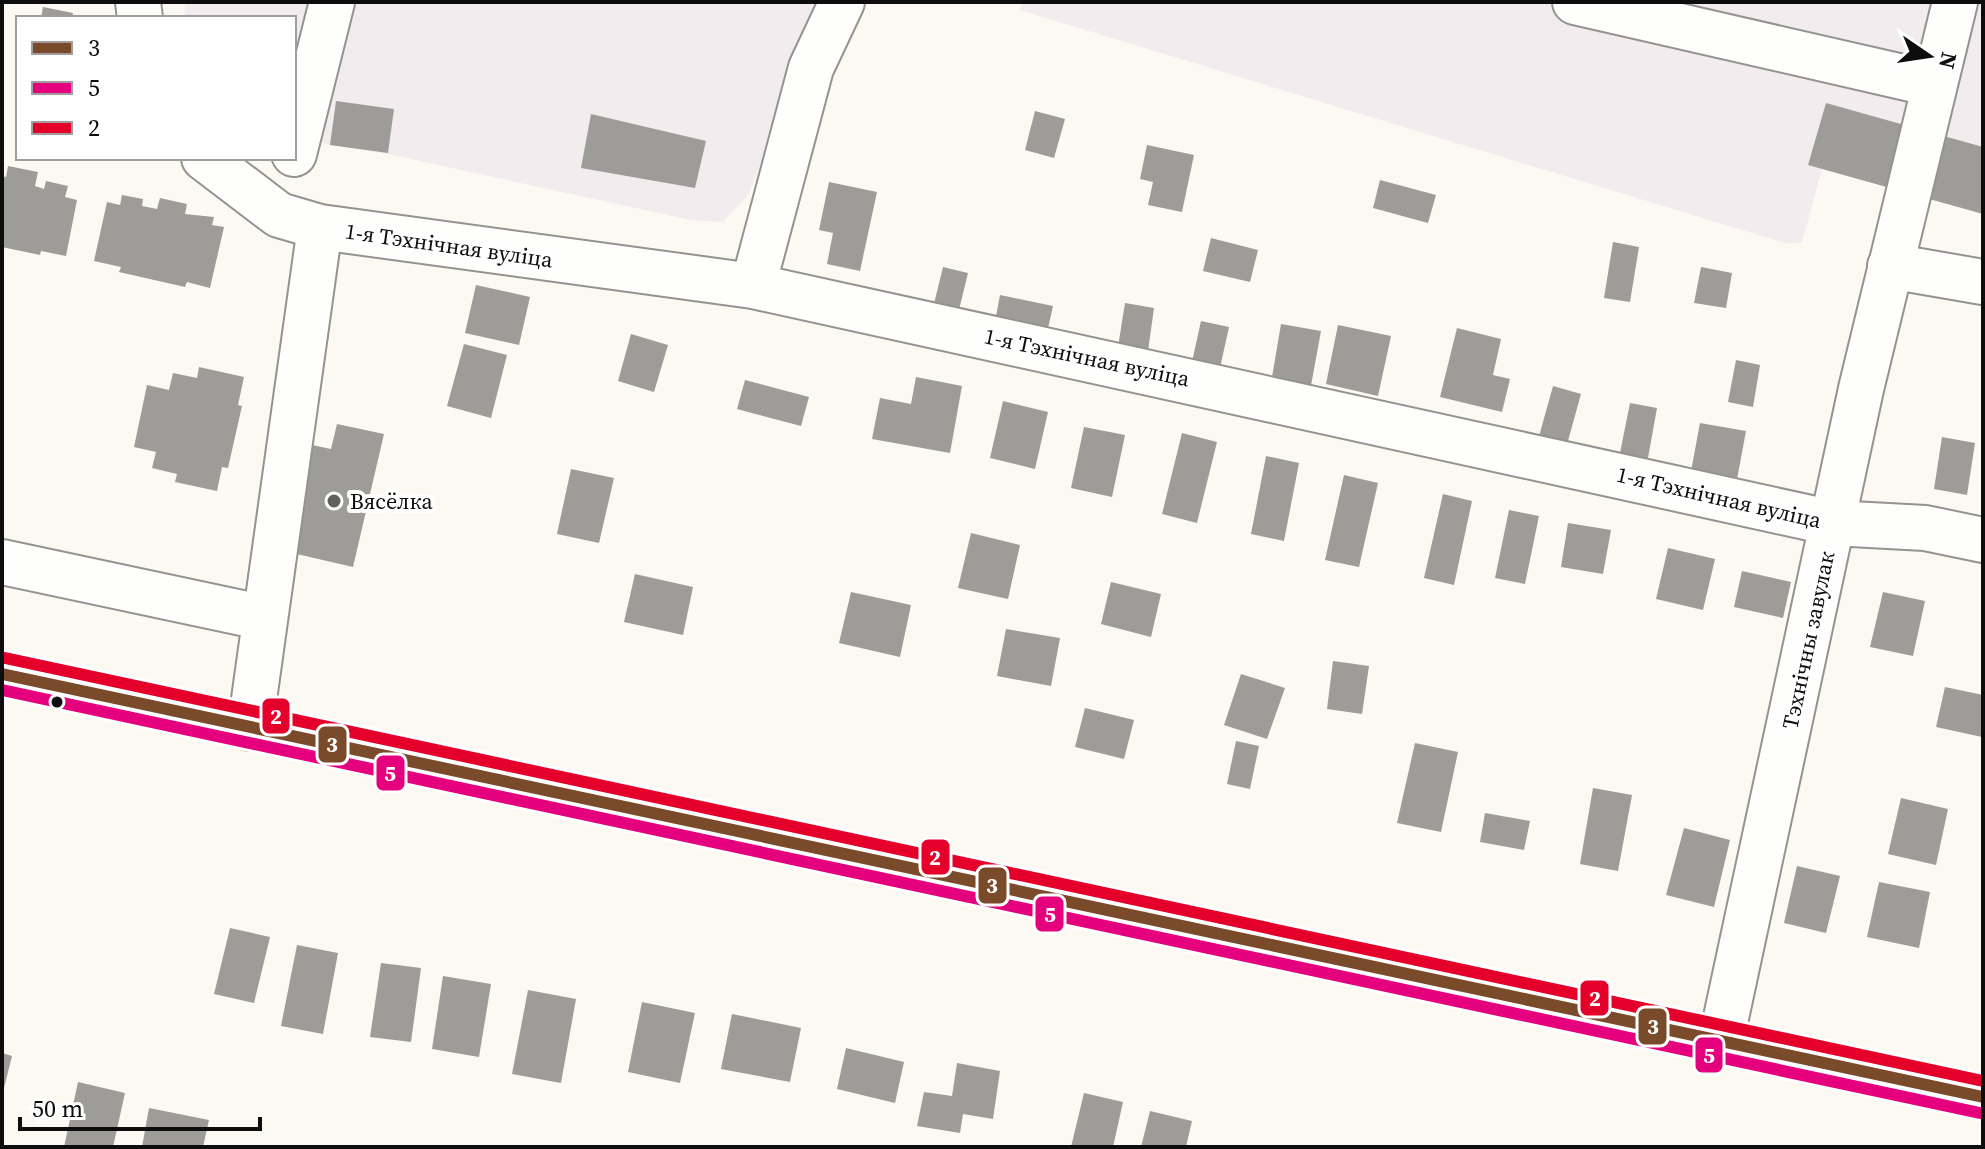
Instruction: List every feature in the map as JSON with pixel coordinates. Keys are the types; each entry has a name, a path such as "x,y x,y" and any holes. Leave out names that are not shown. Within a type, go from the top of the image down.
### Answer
{"main road":[{"path":"2,674 1983,1097"}],"street":[{"path":"296,148 332,2"},
{"path":"753,286 811,68 842,2"},
{"path":"1575,2 1933,84"},
{"name":"Тэхнічны завулак","path":"1721,1041 1893,253 1955,2"},
{"name":"1-я Тэхнічная вуліца","path":"207,160 279,215 320,227 753,286 1833,523 1925,528 1983,540"},
{"path":"279,215 293,160"},
{"path":"250,728 320,227"},
{"path":"1893,253 1983,282"},
{"path":"2,562 265,618"}],"shaded area":[{"path":"185,2 825,2 748,195 723,222 691,220 296,136 296,16 184,16"},
{"path":"1022,2 1983,2 1983,214 1822,169 1802,242 1788,244 1020,10"}],"building":[{"path":"43,7 73,13 72,16 41,16"},
{"path":"336,101 394,109 388,153 330,145"},
{"path":"1826,103 1983,147 1983,214 1808,165"},
{"path":"1035,111 1065,119 1054,158 1025,150"},
{"path":"591,114 706,141 695,188 581,168"},
{"path":"1147,145 1194,155 1182,212 1148,205 1153,182 1140,179"},
{"path":"8,166 38,172 35,186 44,189 46,181 68,186 65,197 77,200 66,256 41,251 40,255 2,247 2,176 6,177"},
{"path":"1380,180 1436,195 1428,223 1373,208"},
{"path":"829,182 877,192 860,271 827,264 833,233 819,230"},
{"path":"122,195 143,199 142,206 157,209 160,198 187,204 185,214 214,217 212,225 224,227 210,288 187,282 185,287 119,272 121,267 94,261 107,202 120,205"},
{"path":"1211,238 1258,250 1250,282 1203,271"},
{"path":"1613,242 1639,247 1630,302 1604,298"},
{"path":"943,267 968,273 957,318 932,312"},
{"path":"1701,267 1732,273 1726,308 1694,303"},
{"path":"476,285 530,297 519,345 465,333"},
{"path":"1000,295 1053,306 1046,337 994,327"},
{"path":"1125,303 1154,308 1147,358 1117,353"},
{"path":"1201,321 1229,327 1218,377 1190,371"},
{"path":"1281,324 1321,331 1310,391 1271,383"},
{"path":"1338,325 1391,336 1378,396 1326,384"},
{"path":"1457,328 1501,339 1493,375 1510,379 1502,412 1440,397"},
{"path":"631,334 668,345 654,392 618,381"},
{"path":"464,344 507,355 491,418 447,406"},
{"path":"1736,360 1760,365 1753,407 1728,402"},
{"path":"199,367 244,377 238,405 242,406 228,468 222,467 217,491 175,482 177,474 152,468 156,452 134,447 147,385 169,390 173,373 197,378"},
{"path":"916,377 962,386 950,453 872,439 880,398 911,404"},
{"path":"745,380 809,397 801,426 737,409"},
{"path":"1553,386 1581,394 1566,448 1538,440"},
{"path":"1003,401 1048,412 1035,469 990,458"},
{"path":"1630,403 1657,408 1646,469 1618,463"},
{"path":"1700,423 1746,431 1735,490 1689,482"},
{"name":"Вясёлка","path":"337,424 384,434 353,567 288,552 312,445 331,449"},
{"path":"1084,427 1125,435 1112,497 1071,488"},
{"path":"1182,433 1217,442 1197,523 1162,514"},
{"path":"1942,437 1975,443 1967,495 1934,489"},
{"path":"1266,456 1299,463 1284,541 1251,534"},
{"path":"571,469 614,478 599,543 557,534"},
{"path":"1344,475 1378,483 1359,567 1325,560"},
{"path":"1443,494 1472,501 1454,585 1424,578"},
{"path":"1509,510 1539,516 1525,584 1495,578"},
{"path":"1568,523 1611,530 1603,574 1561,567"},
{"path":"971,533 1020,545 1008,599 958,588"},
{"path":"1668,548 1715,559 1703,610 1656,599"},
{"path":"1742,571 1791,582 1783,618 1734,607"},
{"path":"635,574 693,587 683,635 624,622"},
{"path":"1111,582 1161,594 1151,637 1101,624"},
{"path":"851,592 911,605 900,657 839,643"},
{"path":"1883,592 1925,601 1913,656 1870,647"},
{"path":"1006,629 1060,638 1051,686 997,676"},
{"path":"1333,661 1369,666 1362,714 1327,709"},
{"path":"1241,674 1285,688 1267,739 1224,725"},
{"path":"1945,687 1983,695 1982,737 1936,727"},
{"path":"1085,708 1134,720 1124,759 1075,747"},
{"path":"1236,741 1259,746 1250,789 1227,784"},
{"path":"1415,743 1458,752 1441,832 1397,823"},
{"path":"1593,788 1632,795 1618,871 1580,864"},
{"path":"1901,798 1948,809 1936,865 1888,854"},
{"path":"1485,813 1530,821 1524,850 1480,842"},
{"path":"1684,828 1730,840 1714,907 1666,895"},
{"path":"1797,866 1840,876 1826,933 1784,923"},
{"path":"1879,882 1930,892 1919,948 1867,937"},
{"path":"230,928 270,937 254,1003 214,994"},
{"path":"297,945 338,953 323,1034 281,1026"},
{"path":"381,963 421,968 411,1042 370,1037"},
{"path":"443,976 491,984 479,1057 432,1049"},
{"path":"528,990 576,999 561,1083 512,1074"},
{"path":"642,1002 695,1013 680,1083 628,1072"},
{"path":"732,1014 801,1028 790,1082 721,1069"},
{"path":"846,1048 904,1062 895,1103 837,1089"},
{"path":"2,1053 12,1056 3,1092 2,1092"},
{"path":"957,1063 1000,1071 993,1119 963,1114 960,1133 917,1126 924,1092 952,1096"},
{"path":"78,1082 125,1093 113,1147 64,1147"},
{"path":"1084,1093 1123,1102 1113,1147 1071,1147"},
{"path":"149,1108 209,1120 203,1147 142,1147"},
{"path":"1150,1111 1192,1121 1186,1147 1141,1147"}],"transit line":[{"name":"2","path":"5,658 1983,1081"},
{"name":"3","path":"2,674 1983,1097"},
{"name":"5","path":"2,690 1980,1113"}],"place":[{"name":"Вясёлка","path":"334,501"}]}
